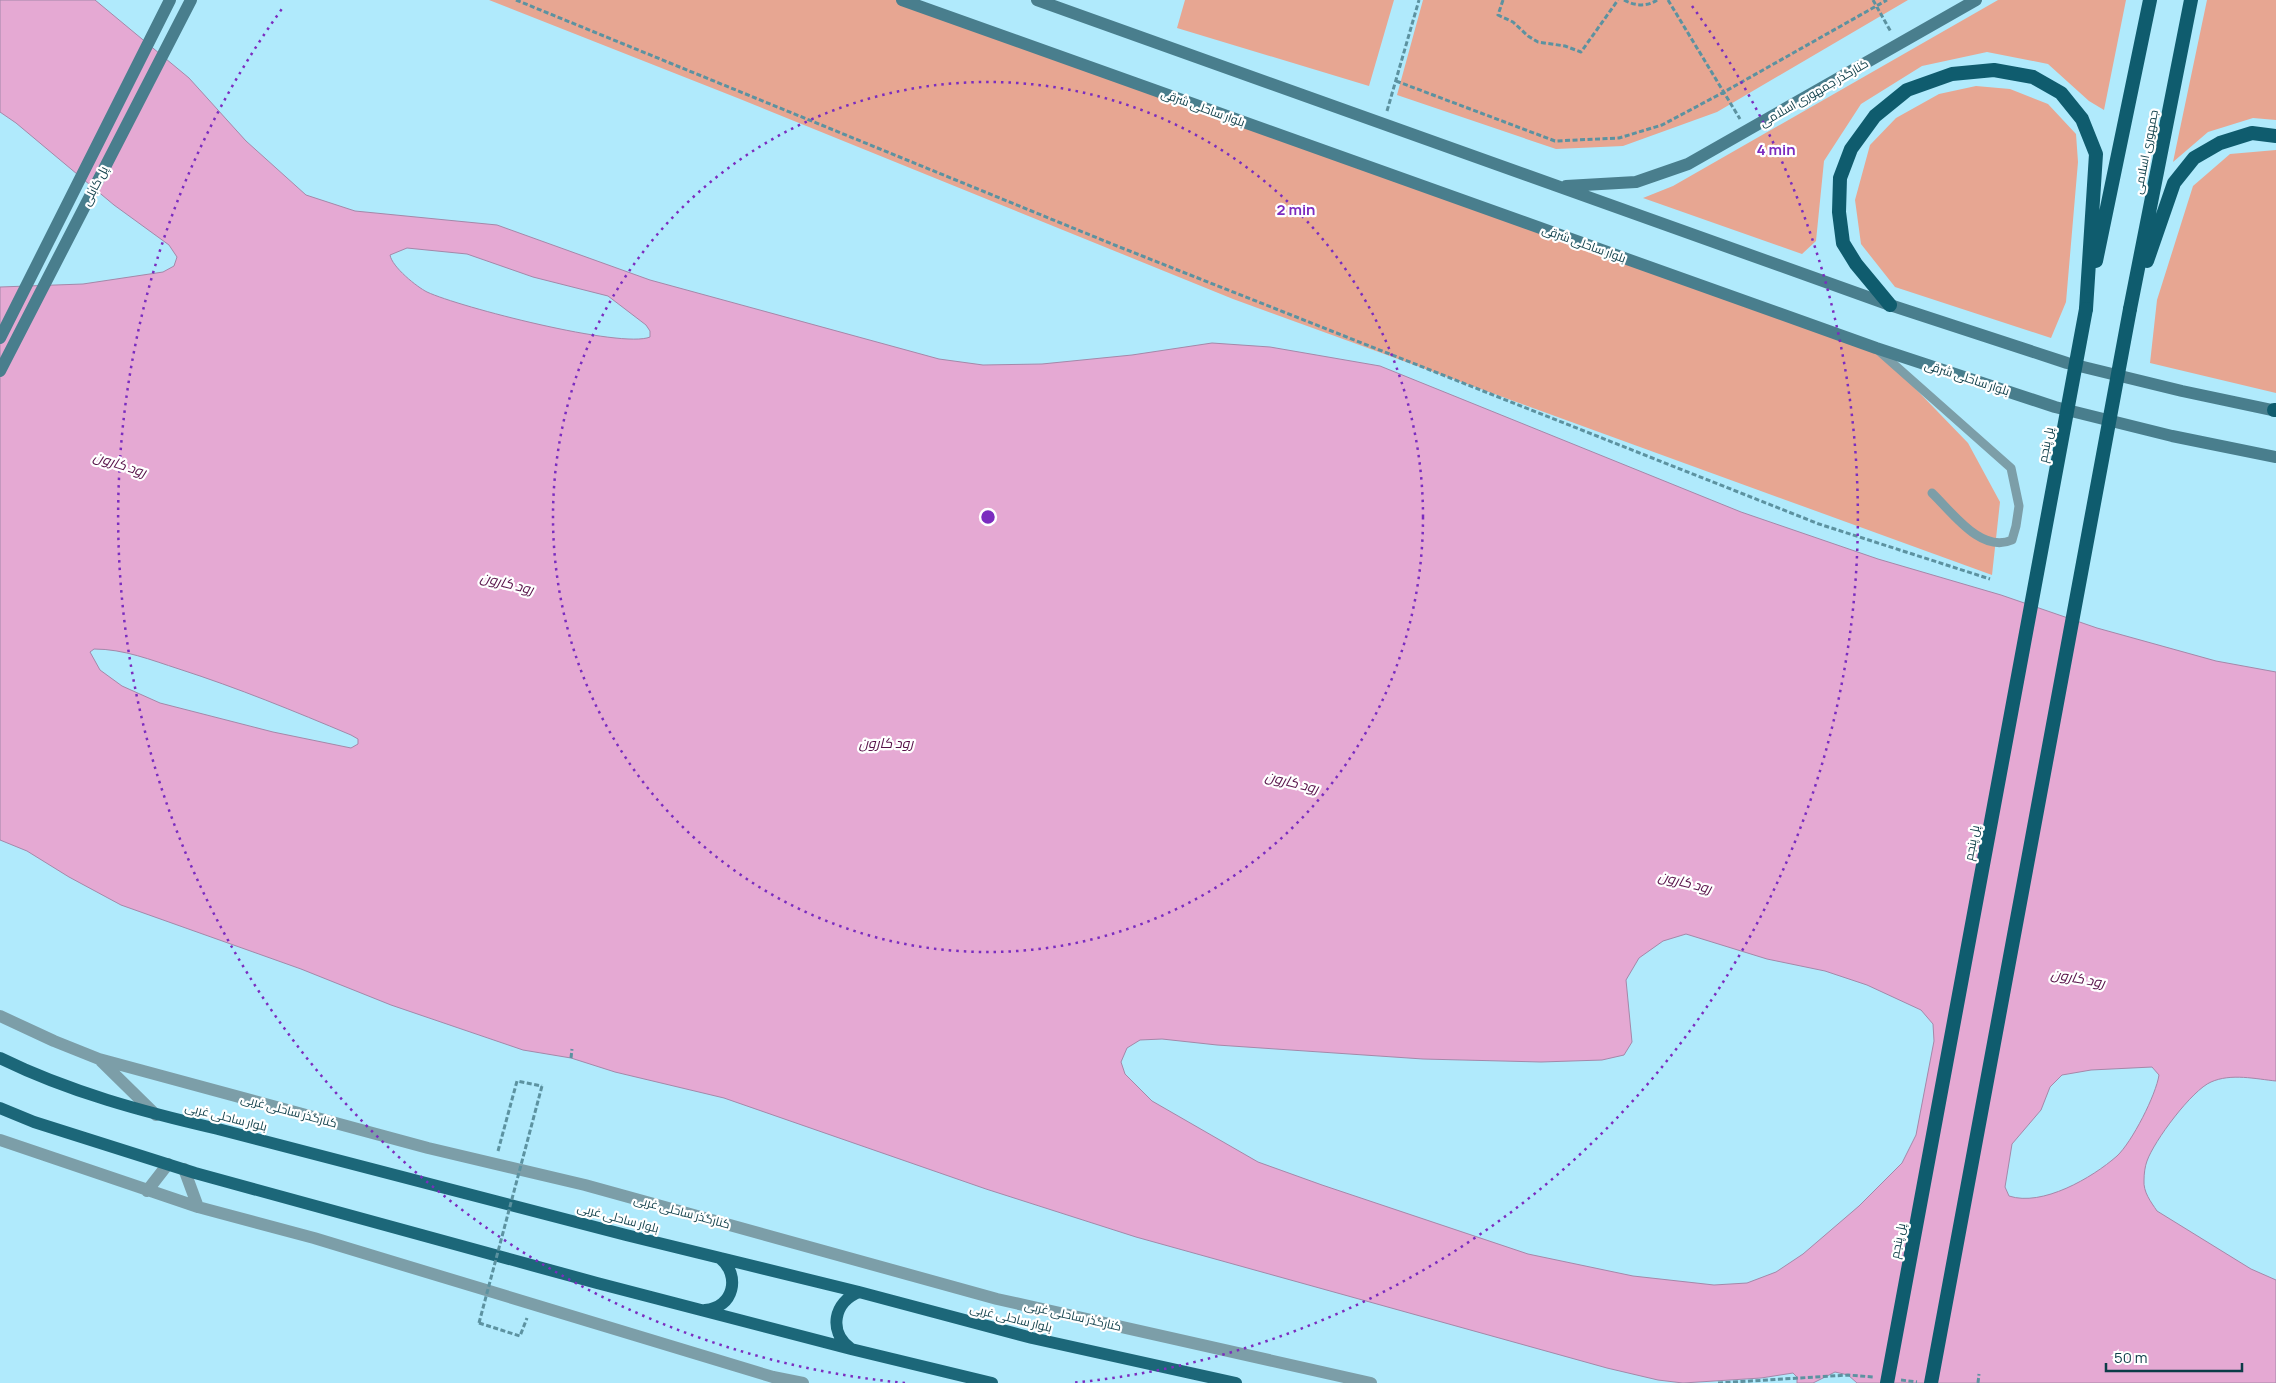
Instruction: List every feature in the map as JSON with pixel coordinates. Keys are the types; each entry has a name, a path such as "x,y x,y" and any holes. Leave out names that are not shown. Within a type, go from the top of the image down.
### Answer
{"highway":[{"path":"2086,309 2150,0"},
{"name":"جمهوری اسلامی","path":"2130,309 2191,0"},
{"path":"1890,305 1856,264 1844,243 1839,212 1840,178 1851,149 1875,116 1908,90 1952,74 1994,70 2033,77 2061,94 2082,119 2096,154 2086,309"},
{"path":"1925,1383 2130,309 2174,183 2194,158 2220,143 2252,133 2276,136"},
{"name":"پل پنجم","path":"1884,1380 2086,309"}],"main road":[{"name":"پل کابلی","path":"0,338 170,0"},
{"name":"پل کابلی","path":"0,371 191,0"},
{"name":"بلوار ساحلی شرقی","path":"902,0 1876,348 2055,407 2172,436 2276,457"},
{"path":"1037,0 1890,305 2067,363 2182,392 2275,410"},
{"name":"کنارگذر جمهوری اسلامی","path":"1558,186 1636,182 1688,164 1976,0"},
{"name":"بلوار ساحلی غربی","path":"0,1058 40,1078 156,1115 228,1131 1032,1338 1236,1383"},
{"path":"0,1108 34,1122 184,1169 703,1310 851,1349 992,1383"},
{"path":"703,1310 718,1307 729,1297 732,1290 730,1268 719,1257"},
{"path":"851,1349 837,1332 836,1318 841,1304 846,1298 859,1292"}],"street":[{"name":"کنارگذر ساحلی غربی","path":"0,1016 99,1059 409,1143 585,1185 997,1299 1371,1383"},
{"path":"99,1059 156,1115"},
{"path":"0,1140 146,1191 198,1207 314,1238 773,1376 803,1383"},
{"path":"146,1191 168,1164"},
{"path":"184,1169 198,1207"}],"lane":[{"path":"1876,348 2011,468 2019,506 2012,540 2002,544 1988,542 1973,532 1932,493"}],"path":[{"path":"516,0 1117,246 1809,521 1990,579"},
{"path":"1384,124 1419,0"},
{"path":"1503,0 1498,14 1512,22 1528,36 1538,42 1565,46 1581,52 1618,0"},
{"path":"1624,0 1630,4 1643,5 1657,0"},
{"path":"1668,0 1747,131"},
{"path":"1873,0 1899,44"},
{"path":"1396,81 1555,141 1619,138 1662,125 1887,0"},
{"path":"571,1058 572,1049"},
{"path":"494,1164 516,1081 542,1086 479,1323 520,1336"},
{"path":"1978,1383 1979,1374"},
{"path":"1718,1383 1848,1375 1925,1383"}],"shaded area":[{"path":"489,0 906,0 1876,348 1968,443 2000,502 1992,575 1233,299 740,99"},
{"path":"1185,0 1394,0 1369,86 1177,28"},
{"path":"1423,0 1908,0 1717,112 1623,146 1556,149 1397,95"},
{"path":"1998,0 2126,0 2104,110 2089,101 2048,64 1987,52 1922,66 1861,104 1824,161 1816,241 1802,254 1643,198 1673,186"},
{"path":"2207,0 2276,0 2276,120 2253,118 2208,132 2173,162"},
{"path":"1976,86 2010,89 2048,104 2076,134 2078,162 2066,302 2051,338 1895,287 1861,244 1855,200 1870,145 1896,118 1939,94"},
{"path":"2276,150 2276,393 2150,363 2157,300 2193,186 2230,154"}],"water":[{"name":"رود کارون","path":"0,0 95,0 189,78 246,141 306,195 355,211 497,225 650,280 939,359 983,365 1042,364 1132,355 1212,343 1270,347 1380,366 1741,512 1878,559 2001,595 2097,628 2216,661 2276,672 2276,1081 2243,1077 2227,1078 2211,1082 2203,1087 2184,1105 2157,1141 2146,1163 2144,1184 2146,1193 2157,1211 2251,1269 2276,1280 2276,1383 1857,1383 1848,1375 1835,1372 1813,1383 1797,1383 1797,1377 1793,1373 1761,1378 1683,1383 1658,1380 1607,1368 1136,1237 986,1189 724,1098 615,1072 571,1058 523,1050 391,1005 301,969 121,905 69,877 27,851 0,840 0,287 83,284 163,272 174,266 177,257 169,245 114,205 16,123 0,112","holes":["407,248 467,254 533,277 608,296 646,325 650,331 650,337 634,339 576,332 504,316 445,299 417,286 400,271 390,255","94,649 105,649 127,653 201,676 351,735 358,739 358,744 351,748 273,732 160,703 122,686 100,670 90,652","1686,934 1767,959 1825,971 1867,985 1921,1010 1933,1024 1934,1041 1916,1135 1902,1163 1859,1206 1803,1254 1776,1272 1747,1283 1714,1285 1633,1276 1528,1254 1322,1185 1258,1162 1152,1101 1125,1074 1121,1062 1127,1048 1140,1040 1162,1039 1217,1045 1423,1059 1541,1062 1602,1060 1624,1055 1632,1042 1626,980 1639,958 1663,941","2152,1067 2159,1075 2148,1106 2129,1140 2117,1156 2081,1181 2051,1194 2022,1198 2009,1196 2005,1187 2012,1144 2041,1110 2050,1087 2062,1075 2091,1070"]}]}
